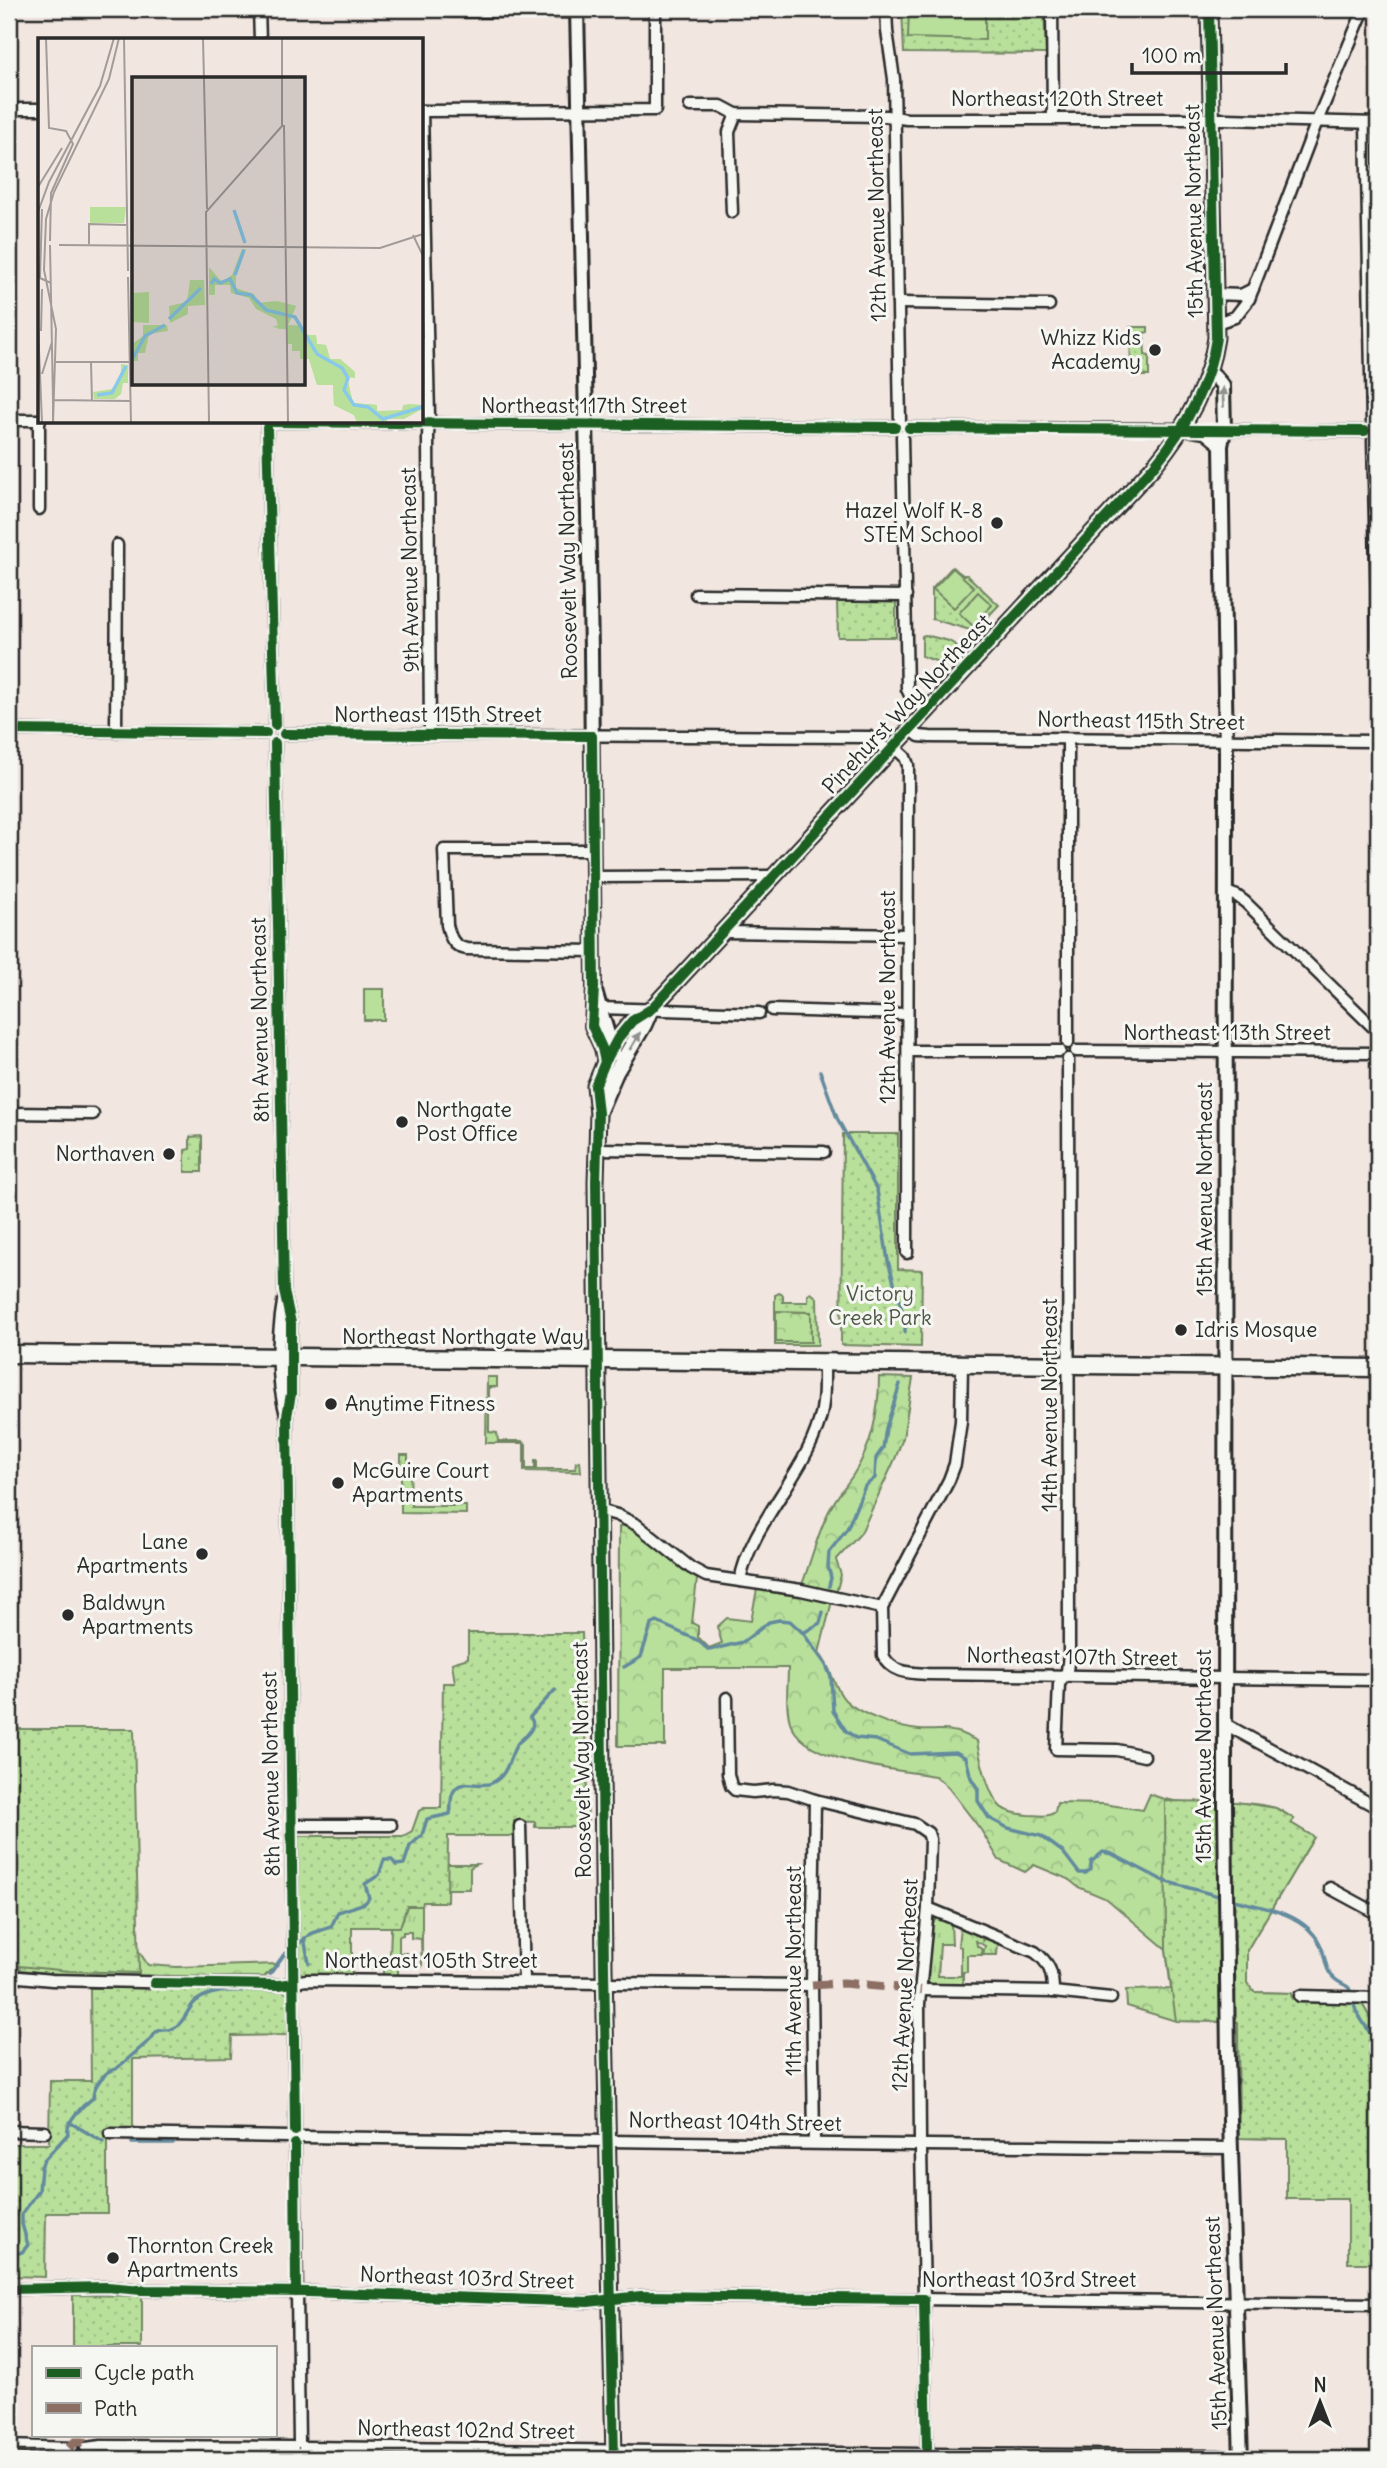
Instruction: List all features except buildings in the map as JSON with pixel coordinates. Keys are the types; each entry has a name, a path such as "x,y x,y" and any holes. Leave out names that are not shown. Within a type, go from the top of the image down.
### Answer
{"main road":[{"name":"15th Avenue Northeast","path":"1209,9 1216,323 1209,370"},
{"name":"Pinehurst Way Northeast","path":"612,1048 632,1021 651,1009 1153,467 1182,429 1209,370"},
{"name":"Pinehurst Way Northeast","path":"616,1072 651,1009"},
{"name":"Roosevelt Way Northeast","path":"612,1048 595,1086 598,1113 597,1359 604,1984 614,2456"},
{"name":"Roosevelt Way Northeast","path":"598,1113 616,1072"},
{"name":"Northeast Northgate Way","path":"9,1354 1378,1368"}],"street":[{"path":"259,9 260,38"},
{"path":"424,111 655,110 655,9"},
{"name":"12th Avenue Northeast","path":"886,9 894,79 908,694 926,711"},
{"path":"1052,9 1053,118"},
{"path":"1216,323 1235,317 1243,309 1253,289 1317,121 1364,9"},
{"path":"450,12 577,10"},
{"name":"Roosevelt Way Northeast","path":"577,10 594,877 594,987 591,1019 605,1062"},
{"name":"Northeast 120th Street","path":"690,106 721,106 736,114 894,118 1211,119 1378,123"},
{"path":"9,109 38,109"},
{"path":"732,212 729,132 736,114"},
{"path":"1366,123 1372,427 1367,438 1376,439 1378,647"},
{"name":"9th Avenue Northeast","path":"424,201 429,425 430,734"},
{"path":"1215,294 1241,295 1253,289"},
{"path":"898,303 1049,305"},
{"name":"15th Avenue Northeast","path":"1209,370 1223,386 1224,430 1221,446 1226,741 1225,1805 1228,2054 1241,2459"},
{"path":"9,420 38,421"},
{"path":"39,509 40,424"},
{"path":"269,424 275,725"},
{"name":"Northeast 117th Street","path":"349,424 1182,429 1205,433 1221,446"},
{"path":"1224,430 1372,427"},
{"path":"116,732 117,545"},
{"path":"696,594 906,596"},
{"path":"275,725 280,726 284,734 281,740 275,743 269,740 266,733 270,726 275,725"},
{"name":"Northeast 115th Street","path":"910,728 919,736 927,737 1377,740"},
{"path":"9,730 266,733"},
{"name":"Northeast 115th Street","path":"284,734 870,737 891,749"},
{"name":"14th Avenue Northeast","path":"1068,740 1069,1665 1059,1684 1056,1749 1117,1750 1144,1756"},
{"name":"8th Avenue Northeast","path":"275,743 284,1298 291,1323 285,1357 291,1394 286,1416 299,2450"},
{"name":"12th Avenue Northeast","path":"891,749 905,757 908,765 907,1253"},
{"path":"593,850 444,850 447,925 452,941 459,947 594,951"},
{"path":"594,877 773,876"},
{"path":"1226,892 1245,902 1378,1032"},
{"path":"723,932 906,935"},
{"name":"Roosevelt Way Northeast","path":"594,987 612,1048 616,1072"},
{"path":"600,1008 759,1013"},
{"path":"772,1010 906,1014"},
{"name":"Northeast 113th Street","path":"908,1051 1378,1053"},
{"path":"9,1113 93,1114"},
{"path":"596,1149 824,1152"},
{"path":"740,1581 748,1554 803,1459 816,1430 822,1406 824,1363"},
{"path":"599,1510 637,1525 706,1576 835,1597 882,1608 952,1473 960,1434 962,1365"},
{"name":"Northeast 107th Street","path":"882,1608 883,1655 893,1668 903,1671 928,1674 1378,1680"},
{"path":"727,1698 728,1774 731,1786 735,1790 753,1793 780,1790 815,1800"},
{"path":"1225,1724 1378,1808"},
{"name":"12th Avenue Northeast","path":"815,1800 915,1824 928,1833 930,1839 928,1908 921,1990 927,2455"},
{"name":"11th Avenue Northeast","path":"814,2143 812,1985 815,1800"},
{"path":"292,1825 391,1825"},
{"path":"520,1826 524,1981"},
{"path":"1330,1888 1378,1914"},
{"path":"928,1908 1024,1947 1046,1960 1051,1970 1053,1992"},
{"name":"Northeast 105th Street","path":"9,1976 52,1980 279,1985 306,1980 812,1985"},
{"path":"921,1990 1053,1992 1111,1998"},
{"path":"1300,1996 1378,1998"},
{"path":"9,2132 45,2132"},
{"name":"Northeast 104th Street","path":"110,2134 1231,2148"},
{"name":"Northeast 103rd Street","path":"9,2289 122,2288 588,2302 641,2296 1378,2304"},
{"path":"9,2446 72,2448"},
{"name":"Northeast 102nd Street","path":"86,2448 101,2446 614,2456 1218,2456 1247,2459"}],"green space":[{"path":"902,9 1044,9 1046,54 904,53"},
{"path":"909,9 985,9 985,40 908,38"},
{"path":"1130,327 1148,327 1148,332 1144,333 1145,355 1149,356 1149,376 1131,376"},
{"path":"952,567 967,575 999,605 974,631 932,619 932,589"},
{"path":"953,568 974,587 954,608 933,589"},
{"path":"978,592 992,605 973,626 959,613"},
{"path":"896,601 896,637 838,637 837,602"},
{"path":"922,636 949,641 957,646 941,663 922,656"},
{"path":"364,989 384,989 384,1020 364,1020"},
{"name":"Victory Creek Park","path":"843,1134 898,1134 898,1269 922,1270 921,1347 841,1345"},
{"path":"202,1136 202,1172 185,1172 185,1150 190,1149 190,1137"},
{"path":"811,1293 817,1298 818,1345 775,1345 775,1295 783,1295 783,1302 808,1302 808,1295","holes":["776,1311 811,1312 811,1342 776,1342"]},
{"path":"776,1311 811,1312 811,1342 776,1342"},
{"path":"487,1377 497,1377 497,1387 489,1387 489,1432 497,1433 498,1441 522,1441 526,1444 526,1469 535,1469 535,1460 537,1469 575,1469 576,1462 580,1461 581,1472 524,1471 524,1443 486,1443"},
{"path":"879,1377 913,1378 903,1438 861,1533 836,1560 841,1575 836,1593 801,1587 825,1520 860,1464 870,1440 878,1403"},
{"path":"401,1455 408,1455 411,1506 466,1506 466,1514 401,1513"},
{"path":"625,1524 697,1579 692,1623 698,1626 698,1637 709,1648 722,1643 717,1627 727,1618 751,1621 757,1589 832,1601 819,1653 845,1700 869,1716 890,1724 910,1729 955,1732 977,1741 991,1792 997,1804 1006,1810 1046,1816 1055,1812 1057,1803 1103,1804 1143,1810 1150,1794 1180,1802 1244,1803 1275,1808 1294,1819 1291,1823 1314,1837 1247,1950 1247,1983 1254,1992 1291,1993 1292,1999 1360,2000 1378,2032 1378,2263 1348,2263 1348,2199 1287,2199 1287,2139 1239,2138 1238,2022 1176,2021 1127,2006 1126,1990 1171,1989 1166,1949 1107,1899 1034,1865 1025,1872 999,1860 981,1830 947,1786 935,1776 876,1767 832,1756 798,1736 788,1715 788,1668 665,1668 665,1746 618,1746 619,1527"},
{"path":"468,1633 582,1633 588,1827 535,1827 535,1822 514,1821 514,1836 448,1836 447,1902 423,1902 422,1906 407,1906 400,1927 352,1927 352,1975 302,1974 298,1969 296,1836 403,1836 412,1831 419,1811 424,1808 441,1808 443,1683 455,1683 452,1663 468,1658"},
{"path":"9,1729 134,1729 139,1973 69,1971 9,1965"},
{"path":"1165,1801 1237,1802 1276,1808 1294,1819 1291,1823 1314,1837 1247,1950 1247,1983 1254,1992 1291,1993 1292,1999 1360,2000 1378,2032 1378,2263 1348,2263 1348,2199 1287,2199 1287,2139 1239,2138 1238,2022 1176,2021 1166,1949"},
{"path":"447,1864 477,1864 470,1868 470,1889 447,1889"},
{"path":"407,1906 422,1906 422,1968 421,1939 411,1938 411,1932 403,1932 403,1935 399,1936 399,1953 407,1953 407,1959 403,1959 403,1965 398,1966 398,1975 383,1975 383,1967 365,1969 365,1959 390,1956 391,1927 400,1927"},
{"path":"937,1918 951,1923 952,1944 940,1944 938,1976 961,1976 961,1947 958,1946 960,1927 980,1935 983,1941 986,1938 998,1943 997,1955 983,1955 985,1946 976,1941 977,1946 983,1950 981,1955 967,1955 967,1972 963,1972 963,1987 934,1986 926,1980 932,1923"},
{"path":"136,1947 148,1965 176,1967 277,1964 264,1977 85,1977 22,1970 16,1965"},
{"path":"90,1988 279,1988 288,1996 288,2035 232,2036 231,2057 133,2059 133,2129 107,2129 107,2213 46,2213 45,2277 9,2276 9,2144 49,2144 50,2081 91,2081"},
{"path":"73,2295 142,2296 142,2346 73,2346"}],"waterway":[{"path":"820,1071 837,1118 877,1190 888,1261 905,1321 905,1332"},
{"path":"829,1586 829,1552 847,1529 865,1486 875,1478 876,1458 883,1448 886,1428 900,1384"},
{"path":"803,1633 820,1623 823,1612"},
{"path":"624,1667 641,1657 651,1625 657,1622 697,1640 709,1650 743,1642 769,1622 790,1621 803,1633 826,1665 831,1677 833,1711 846,1731 856,1738 876,1740 910,1754 956,1752 966,1758 971,1778 978,1789 978,1801 989,1818 1008,1828 1041,1836 1063,1852 1079,1873 1086,1873 1091,1869 1091,1862 1103,1852 1164,1881 1222,1897"},
{"path":"299,1944 310,1934 331,1927 338,1912 365,1903 369,1898 365,1884 379,1875 384,1860 392,1860 396,1865 404,1864 410,1846 422,1835 427,1819 450,1814 456,1788 464,1784 488,1784 498,1779 506,1770 518,1743 531,1729 533,1723 530,1717 555,1690"},
{"path":"1230,1899 1281,1912 1313,1933 1322,1948 1331,1976 1349,1988 1356,2011 1378,2046"},
{"path":"304,1938 309,1963"},
{"path":"270,1974 285,1953"},
{"path":"9,2256 22,2252 28,2245 22,2214 39,2191 44,2160 68,2134 72,2119 93,2098 103,2076 116,2069 156,2032 176,2027 193,2004 203,1997 220,1992 266,1990"},
{"path":"69,2122 103,2142"},
{"path":"132,2143 173,2143"}],"marked path":[{"path":"812,1985 844,1983 921,1990"},
{"path":"69,2448 75,2442 83,2442 89,2448"}],"cycle path":[{"path":"614,2459 604,1969 596,1182 598,1113 595,1086 618,1038 632,1021 651,1009 1153,467 1185,423 1208,373 1216,338 1209,9"},
{"path":"424,423 895,427"},
{"path":"267,428 275,725"},
{"path":"909,428 1365,431"},
{"path":"9,730 266,733"},
{"path":"284,734 592,736 592,1026 605,1062"},
{"path":"275,743 284,1291 291,1323 291,1394 287,1416 295,2131"},
{"path":"154,1983 293,1983"},
{"path":"295,2144 296,2292"},
{"path":"9,2289 107,2287 588,2302 641,2296 924,2299 927,2448"}],"place":[{"name":"Whizz Kids Academy","path":"1155,350"},
{"name":"Hazel Wolf K-8 STEM School","path":"997,523"},
{"name":"Northgate Post Office","path":"402,1122"},
{"name":"Northaven","path":"169,1154"},
{"name":"Idris Mosque","path":"1181,1330"},
{"name":"Anytime Fitness","path":"331,1404"},
{"name":"McGuire Court Apartments","path":"338,1483"},
{"name":"Lane Apartments","path":"202,1554"},
{"name":"Baldwyn Apartments","path":"68,1615"},
{"name":"Thornton Creek Apartments","path":"113,2258"}]}
